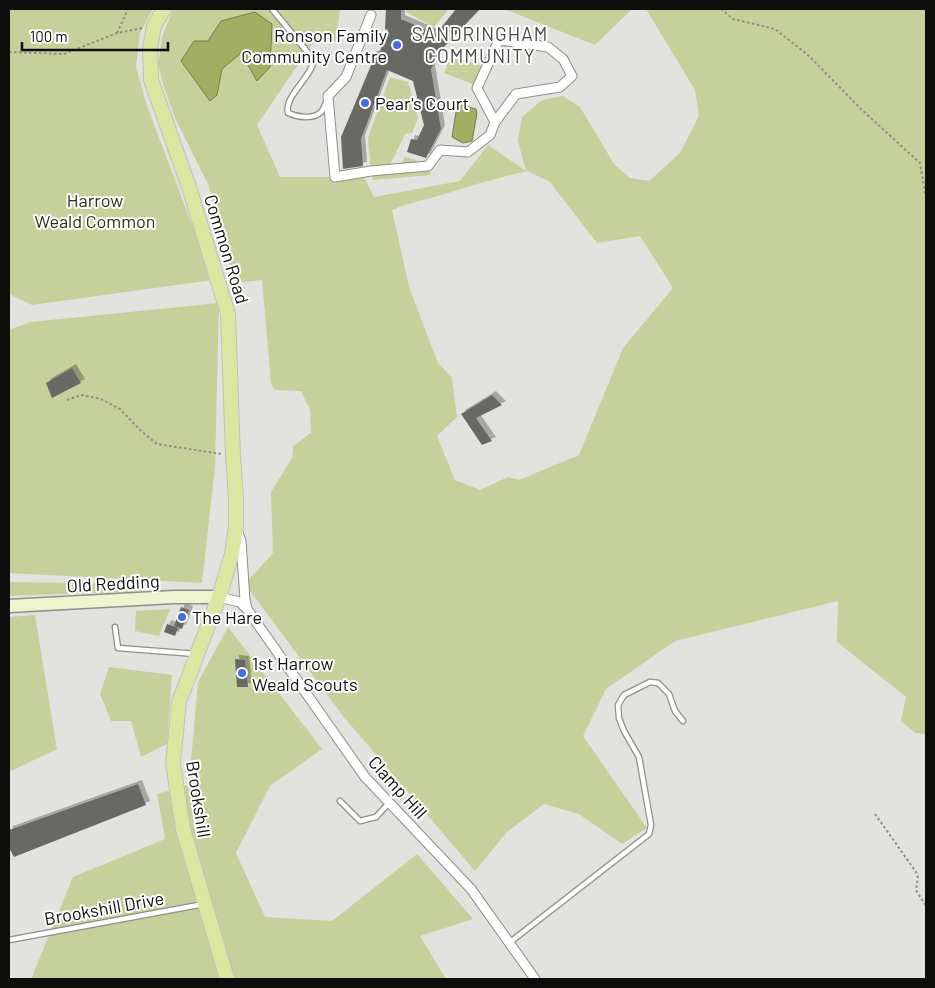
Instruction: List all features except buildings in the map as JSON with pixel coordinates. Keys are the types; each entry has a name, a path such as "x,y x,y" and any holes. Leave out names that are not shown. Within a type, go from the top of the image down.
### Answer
{"main road":[{"name":"Common Road","path":"164,9 154,26 150,49 152,80 189,187 228,314 236,526 232,554 219,597"},
{"name":"Brookshill","path":"219,597 179,702 173,764 183,829 227,979"}],"street":[{"path":"371,12 346,76 328,96 335,177 371,171 428,166 440,150 468,152 490,135 495,122 516,94 560,88 572,76 563,59 548,47 499,40 477,88 495,122"},
{"name":"Clamp Hill","path":"236,526 241,541 247,609"},
{"name":"Old Redding","path":"9,606 174,597 219,597"},
{"name":"Clamp Hill","path":"219,597 240,602 247,609 365,777 471,889 535,979"}],"lane":[{"path":"272,9 314,60 312,68 290,98 287,108 288,113 302,117 314,116 322,111 328,96"},
{"path":"114,627 118,648 198,654"},
{"path":"510,943 649,834 651,825 639,757 619,718 618,705 624,695 650,682 658,683 669,694 675,711 683,721"},
{"path":"340,801 360,821 376,817 389,803"},
{"name":"Brookshill Drive","path":"9,940 204,904"}],"path":[{"path":"117,33 128,9"},
{"path":"720,9 733,19 775,29 808,55 861,109 920,163 926,198"},
{"path":"9,52 64,54 117,33 154,26"},
{"path":"364,32 384,39"},
{"path":"66,400 81,395 101,399 120,409 140,430 157,444 233,456"},
{"path":"874,814 916,872 916,890 926,906"}],"green space":[{"name":"Harrow Weald Common","path":"9,9 153,9 140,33 136,67 147,106 213,280 32,305 9,294"},
{"path":"173,9 340,9 336,41 312,44 257,125 280,177 364,177 374,197 460,181 488,145 526,171 518,141 522,117 542,100 563,96 580,107 614,164 630,178 649,181 680,153 699,116 695,90 646,9 926,9 926,734 915,733 901,721 906,697 837,642 838,601 675,641 606,689 583,736 647,828 622,844 579,814 544,804 507,832 475,871 343,716 245,584 273,553 271,492 292,458 293,446 311,433 310,410 301,391 275,390 271,383 262,280 235,283 208,184 175,118 164,87 158,65 162,38","holes":["527,171 549,181 597,243 640,236 673,288 623,348 579,455 519,480 508,477 480,490 455,480 437,436 457,417 452,378 438,363 409,287 392,210 497,178"]},
{"path":"406,9 449,9 434,27 406,12"},
{"path":"504,9 632,9 595,45"},
{"path":"451,55 482,66 475,85 444,73"},
{"path":"390,77 408,82 418,118 412,133 405,134 388,169 412,167 402,162 405,157 416,160 414,167 428,166 431,175 373,180 368,138"},
{"path":"219,303 215,467 202,583 9,573 9,330 30,322"},
{"path":"9,582 148,584 143,591 9,596"},
{"path":"170,609 159,636 135,631 136,611"},
{"path":"35,615 57,749 9,772 9,617"},
{"path":"228,627 322,749 270,786 236,853 265,917 332,921 417,854 473,919 420,936 446,979 31,979 73,877 165,839 157,794 189,785 198,682"},
{"path":"109,667 172,675 167,744 141,757 131,721 111,721 100,694"}],"shaded area":[{"path":"255,12 272,24 270,67 257,81 241,53 222,69 217,95 210,101 181,61 194,41 208,41 221,21"},
{"path":"462,105 476,109 477,113 472,141 463,143 452,137 457,106"}],"place":[{"name":"Ronson Family Community Centre","path":"397,45"},
{"name":"Pear's Court","path":"365,103"},
{"name":"The Hare","path":"182,617"},
{"name":"1st Harrow Weald Scouts","path":"242,673"}],"district":[{"name":"SANDRINGHAM COMMUNITY","path":"480,44"}]}
